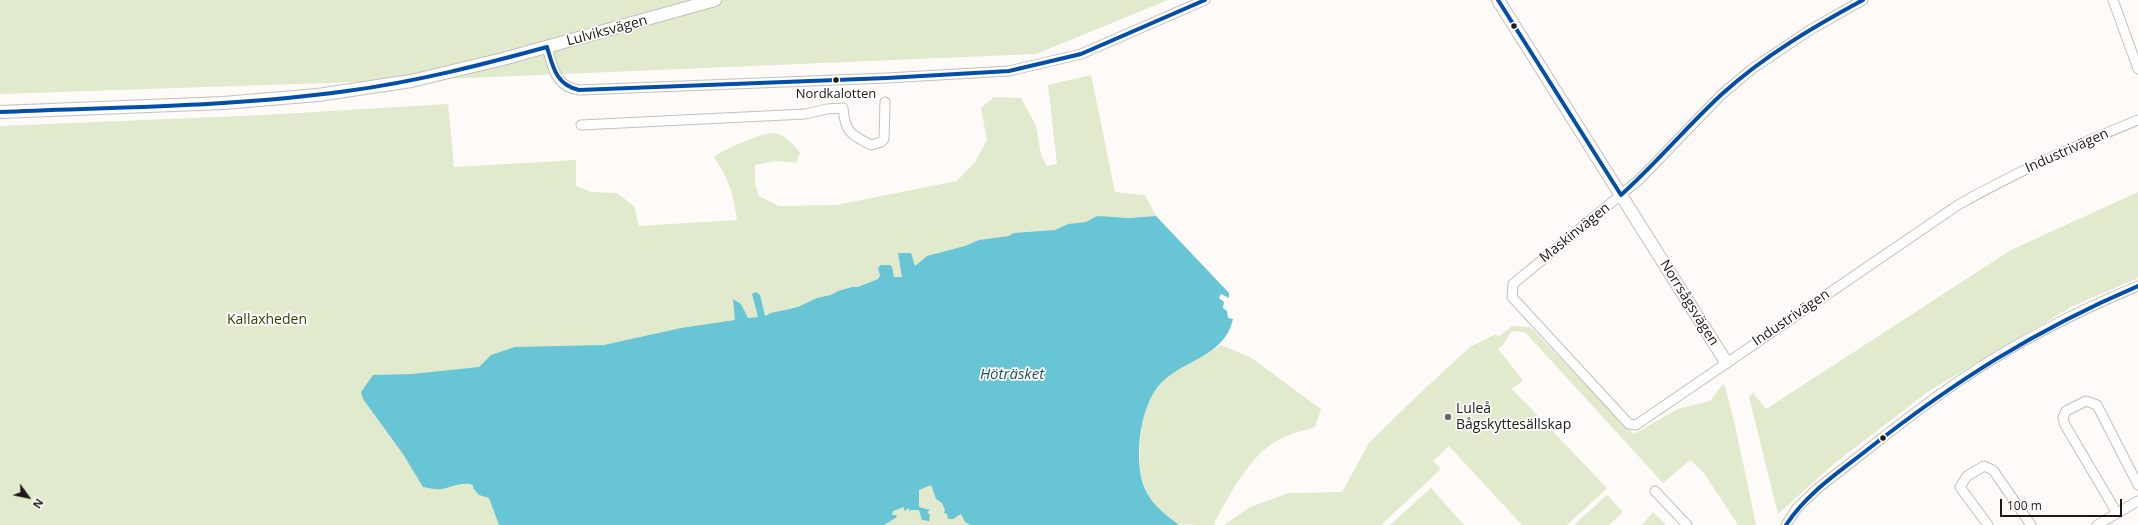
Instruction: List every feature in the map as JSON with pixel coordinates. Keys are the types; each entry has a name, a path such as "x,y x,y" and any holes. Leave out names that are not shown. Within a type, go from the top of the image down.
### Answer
{"main road":[{"name":"Lulviksvägen","path":"0,112 223,103 318,95 411,81 547,47 715,0"},
{"name":"Norrsågsvägen","path":"1498,0 1726,362"}],"street":[{"path":"547,47 558,79 567,87 579,90 887,78 1009,71 1081,54 1205,0"},
{"name":"Maskinvägen","path":"1528,271 1640,179 1672,148 1721,94 1752,69 1810,30 1863,0"},
{"path":"2113,0 2138,69"},
{"path":"581,125 805,114 827,109 843,108 846,129 857,138 871,146 881,142 884,139 885,102"},
{"name":"Industrivägen","path":"1528,271 1513,284 1511,292 1512,297 1629,424 1636,425 1726,362 1958,205 2009,177 2084,142 2138,120"},
{"path":"1786,525 1797,508 1818,488 1957,383 1992,360 2065,319 2138,286"},
{"path":"2117,513 2065,425 2063,418 2066,412 2086,401 2096,405 2138,485"},
{"path":"1988,525 1960,487 1967,476 1984,466 1994,470 2031,525"},
{"path":"1655,491 1687,525"},
{"path":"2097,525 2138,501"}],"green space":[{"path":"0,0 1168,0 1036,54 444,79 0,94"},
{"name":"Kallaxheden","path":"1091,75 1115,192 1145,195 1156,216 1120,218 1129,525 0,525 0,126 264,115 448,104 454,167 576,160 576,186 591,192 617,193 634,206 639,226 737,220 730,187 714,157 732,147 762,135 769,134 780,135 800,152 796,163 775,161 755,165 755,184 759,196 779,206 836,205 957,181 975,162 987,140 981,108 994,97 1021,98 1036,126 1041,155 1047,166 1057,164 1048,85"},
{"path":"2138,192 2138,278 2071,307 1929,391 1836,462 1778,514 1749,397 1753,393 1766,409 2011,250"},
{"path":"1512,326 1530,327 1634,434 1678,409 1710,401 1724,383 1735,425 1756,525 1738,525 1704,473 1690,460 1663,483 1525,332 1512,331 1503,345 1498,349 1523,380 1512,389 1607,488 1567,525 1522,525 1449,446 1433,461 1441,469 1381,525 1224,525 1250,507 1289,493 1342,492 1369,443 1417,396 1470,347 1496,334 1498,337"},
{"path":"1221,345 1250,357 1321,409 1315,427 1284,437 1259,454 1242,475 1215,521 1215,525 1178,524 1156,506 1144,486 1141,475 1140,439 1144,413 1152,394 1166,378"},
{"path":"1431,488 1464,525 1390,525"},
{"path":"1607,495 1623,512 1609,525 1574,525"},
{"path":"1653,512 1666,525 1642,525"}],"water":[{"name":"Höträsket","path":"1097,216 1128,218 1156,216 1229,293 1229,298 1221,294 1219,298 1224,302 1223,308 1227,311 1228,318 1233,319 1229,331 1222,341 1213,349 1181,368 1161,383 1153,393 1143,420 1139,452 1142,481 1147,493 1157,507 1179,525 971,525 965,522 961,514 953,519 948,519 947,514 944,513 945,510 942,503 936,499 931,485 919,490 919,507 930,510 927,512 930,515 929,521 922,520 919,510 910,510 909,513 909,508 904,511 904,507 893,511 892,515 896,515 897,517 884,525 499,525 489,498 479,495 473,488 473,485 461,484 440,489 423,487 403,454 363,399 361,392 373,375 412,374 479,367 491,355 515,347 604,345 681,328 735,320 733,299 741,304 748,318 758,317 752,294 756,292 760,295 765,316 771,313 798,307 817,298 831,295 838,291 852,287 858,287 878,279 880,276 878,268 881,265 890,265 892,267 894,277 902,277 898,253 911,253 915,266 927,256 965,246 979,240 1009,236 1014,233 1055,230 1068,224 1086,222"}],"transit line":[{"path":"547,47 554,68 560,79 571,88 579,90 887,78 1009,71 1081,54 1205,0"},
{"path":"1498,0 1621,195"},
{"path":"1621,195 1709,106 1738,80 1790,43 1863,0"},
{"path":"0,112 174,106 260,100 347,91 423,78 547,47"},
{"path":"1786,525 1803,503 1834,475 1932,401 1964,379 2030,339 2065,320 2138,286"}],"place":[{"name":"Nordkalotten","path":"836,80"},
{"name":"Luleå Bågskyttesällskap","path":"1448,417"}]}
